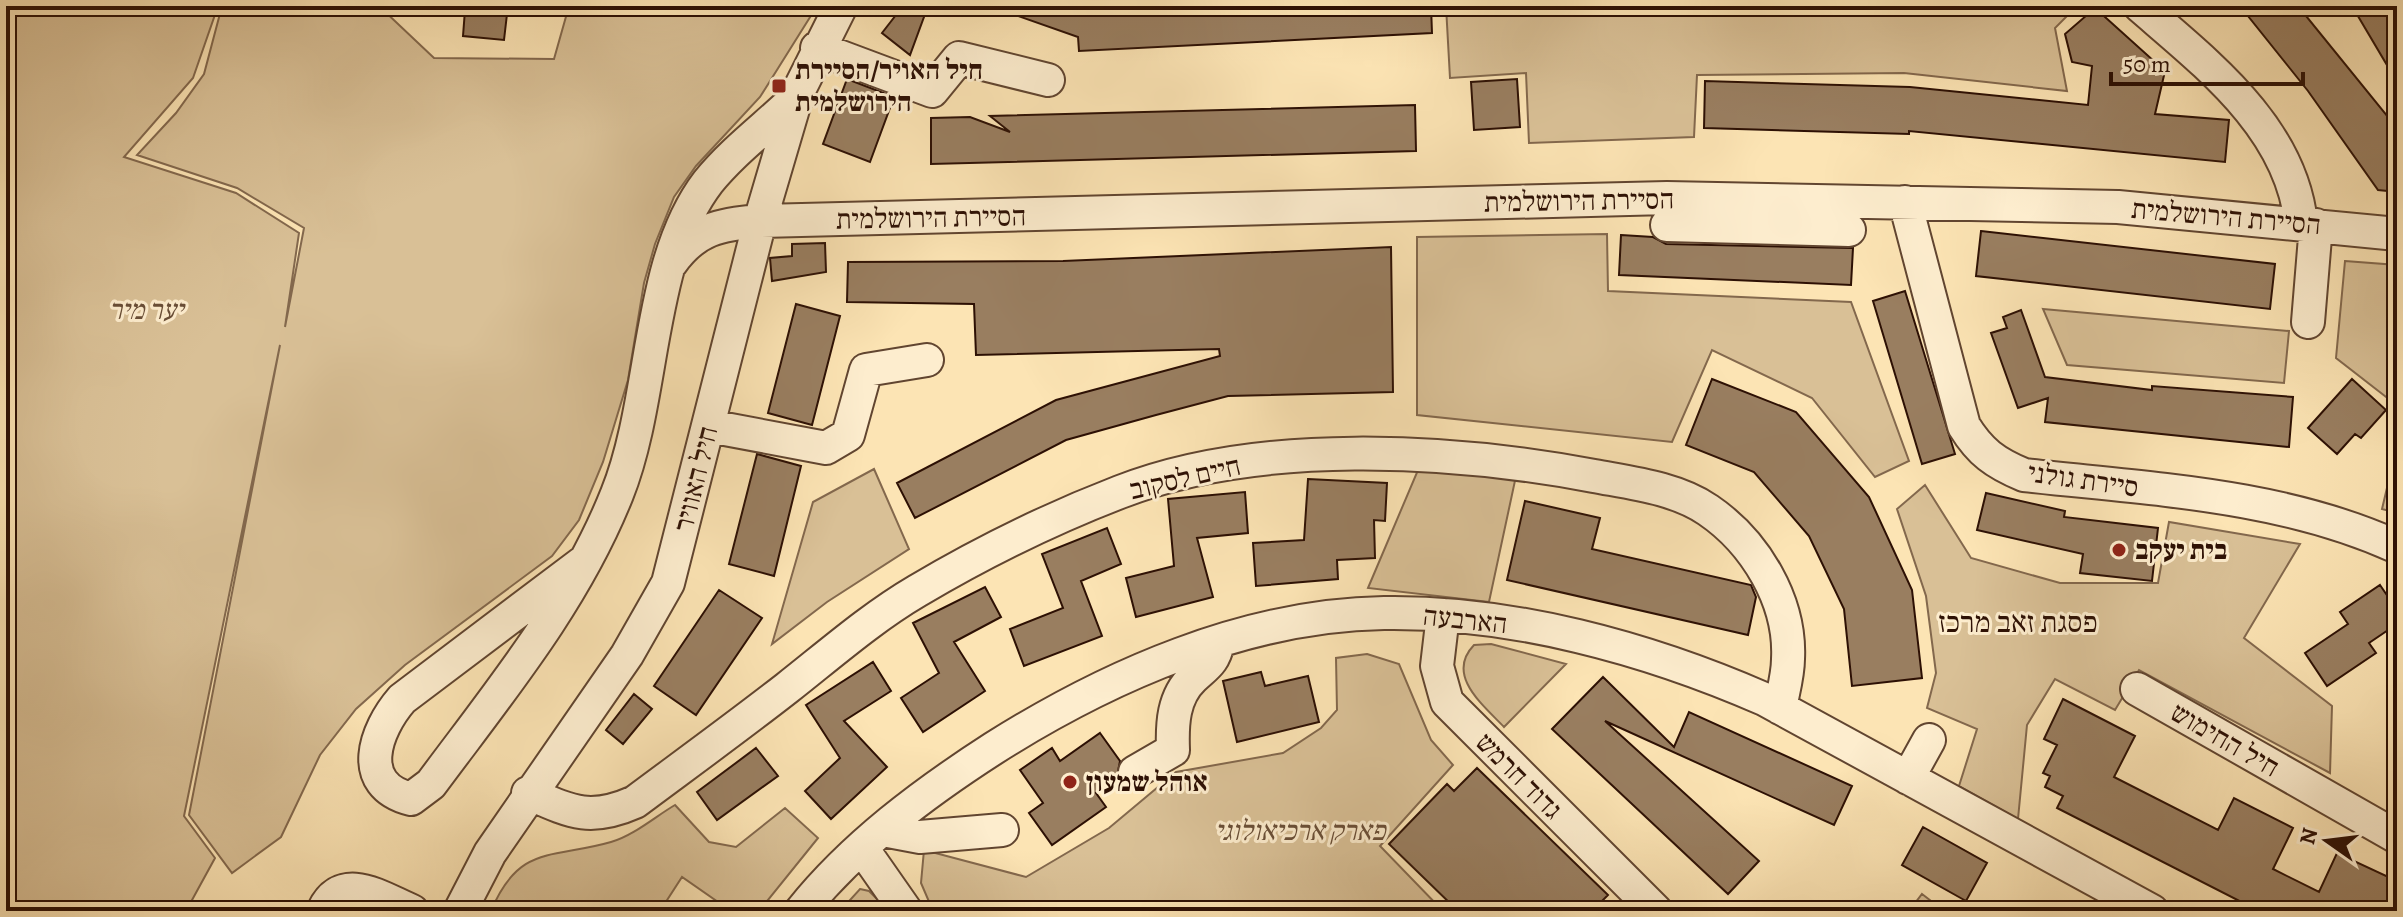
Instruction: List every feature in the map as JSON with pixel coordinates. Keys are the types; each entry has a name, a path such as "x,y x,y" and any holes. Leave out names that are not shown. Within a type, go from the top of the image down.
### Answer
{"street":[{"name":"חיל האוויר","path":"460,911 490,853 528,793 627,655 657,607 674,564 760,221 796,98 817,48 841,6"},
{"path":"2140,6 2248,105 2285,164 2309,224 2308,322"},
{"path":"817,48 932,91 959,58 1048,80"},
{"path":"582,563 402,699 386,717 377,738 376,769 383,783 411,799 431,784 551,622 607,519 628,463 671,263 682,228 709,182 796,98"},
{"name":"הסיירת הירושלמית","path":"671,263 698,233 728,224 760,221 1652,198 1759,213 1905,202 2118,207 2397,234"},
{"name":"סיירת גולני","path":"1905,202 1964,426 1978,450 1998,464 2024,475 2216,497 2271,507 2328,519 2397,547"},
{"path":"1667,225 1759,213 1849,230"},
{"path":"709,426 826,448 848,435 866,370 927,360"},
{"name":"חיים לסקוב","path":"528,793 569,811 591,815 612,812 635,802 914,593 988,551 1123,491 1175,476 1303,455 1388,453 1501,461 1627,482 1671,493 1705,508 1745,544 1765,570 1779,602 1788,659 1780,708"},
{"name":"הארבעה","path":"801,911 821,886 872,839 953,775 1073,700 1218,643 1320,620 1381,613 1443,615 1550,631 1623,649 1718,679 1780,708 1908,778 2105,900 2152,911"},
{"name":"גדוד חרמש","path":"1443,615 1437,666 1447,702 1656,911"},
{"path":"1135,772 1173,750 1173,715 1179,697 1193,678 1209,667 1218,643"},
{"name":"חיל החימוש","path":"2137,689 2397,837"},
{"path":"1908,778 1929,740"},
{"path":"906,911 872,839 1002,830"},
{"path":"323,911 330,897 341,889 352,888 412,911"}],"green space":[{"name":"יער מיר","path":"6,6 218,6 193,78 124,157 236,193 299,233 285,327 304,228 237,188 137,155 176,113 204,74 222,6 379,6 434,58 554,59 569,6 817,6 760,97 696,166 674,197 655,244 644,283 628,380 603,462 579,520 552,556 405,665 356,709 320,755 281,837 232,873 189,815 280,345 184,816 215,858 186,911 6,911"},
{"path":"1446,6 2077,6 2055,28 2067,91 1904,73 1697,75 1694,137 1529,143 1526,73 1450,78"},
{"path":"1607,234 1608,291 1851,302 1909,461 1875,477 1812,398 1712,350 1672,442 1417,415 1417,237"},
{"path":"2345,261 2397,265 2397,394 2390,400 2336,358"},
{"path":"2043,309 2289,331 2284,383 2067,365"},
{"path":"2397,463 2397,513 2382,509 2391,471"},
{"path":"874,469 909,549 827,602 772,644 813,502"},
{"path":"1418,470 1516,476 1489,602 1368,588"},
{"path":"1925,485 1971,558 2060,583 2158,583 2169,522 2300,544 2244,638 2332,706 2330,773 2139,670 2115,710 2055,679 2027,725 2018,819 1959,786 1977,729 1927,708 1936,673 1926,596 1897,509"},
{"path":"1491,644 1566,664 1504,727 1470,689 1465,678 1466,656 1474,645"},
{"name":"פארק ארכיאולוגי","path":"1367,654 1399,664 1431,740 1453,765 1380,846 1443,911 933,911 921,883 924,850 1026,877 1109,828 1176,772 1283,753 1321,728 1337,710 1336,658"},
{"path":"675,805 709,842 736,847 785,808 818,838 759,911 731,911 682,877 660,911 491,911 513,874 526,864 539,858 619,839"},
{"path":"860,889 869,891 889,911 840,911"},
{"path":"1922,894 1944,911 1909,911"}],"building":[{"path":"903,6 928,6 910,55 882,33"},
{"path":"999,6 1431,6 1432,33 1079,51 1078,37 998,9"},
{"path":"2240,6 2298,6 2397,128 2397,192 2378,190 2308,91"},
{"path":"2352,6 2390,6 2397,17 2397,82"},
{"path":"2095,8 2165,71 2155,114 2229,120 2225,162 1909,131 1909,134 1704,128 1705,81 1910,87 2088,105 2092,66 2072,62 2065,34"},
{"path":"465,10 507,14 504,40 463,36"},
{"path":"847,79 894,97 870,162 823,144"},
{"path":"1517,79 1520,127 1474,130 1471,82"},
{"path":"1415,105 1416,151 931,164 931,118 970,117 1010,132 990,116"},
{"path":"1981,231 2275,264 2270,309 1976,276"},
{"path":"1621,235 1653,237 1666,244 1853,248 1851,285 1619,275"},
{"path":"825,243 826,272 772,281 770,258 792,256 792,244"},
{"path":"1391,247 1393,392 1228,396 1066,440 915,518 897,483 1056,400 1220,356 1219,349 976,355 974,304 847,302 848,262 1063,261"},
{"path":"1905,291 1955,454 1922,464 1873,301"},
{"path":"796,304 840,316 812,425 768,413"},
{"path":"2021,310 2045,377 2152,390 2152,386 2293,397 2289,447 2045,422 2048,398 2018,408 1991,333 2007,328 2003,317"},
{"path":"1712,379 1796,412 1869,497 1912,590 1922,678 1852,686 1844,609 1809,536 1754,472 1686,445"},
{"path":"2352,379 2386,410 2361,438 2355,434 2337,454 2308,428"},
{"path":"757,454 801,466 774,576 729,564"},
{"path":"1308,479 1387,483 1385,521 1374,520 1375,558 1337,560 1338,579 1256,586 1253,543 1304,540"},
{"path":"1245,492 1248,533 1197,538 1213,597 1136,617 1126,578 1174,566 1168,499"},
{"path":"1986,493 2065,511 2064,517 2158,528 2152,581 2080,573 2083,554 1977,530"},
{"path":"1525,501 1600,518 1592,549 1751,585 1756,597 1748,635 1507,580"},
{"path":"1107,528 1121,564 1081,581 1102,636 1024,666 1010,629 1063,608 1042,554"},
{"path":"2380,585 2397,610 2397,624 2369,643 2376,653 2327,686 2305,653 2348,624 2340,612"},
{"path":"985,587 1001,617 954,642 985,691 923,732 901,698 939,673 913,623"},
{"path":"719,590 762,618 696,715 654,686"},
{"path":"873,662 891,691 844,721 887,767 831,819 805,791 840,758 806,705"},
{"path":"1261,672 1265,686 1308,676 1319,722 1237,742 1223,681"},
{"path":"1603,677 1674,747 1689,712 1852,786 1834,825 1605,721 1759,861 1728,894 1552,729"},
{"path":"634,694 652,709 623,744 606,730"},
{"path":"2063,699 2135,736 2114,777 2218,830 2234,798 2293,828 2273,869 2319,892 2337,853 2397,881 2387,911 2259,911 2057,808 2063,796 2045,787 2050,776 2043,773 2057,745 2044,739"},
{"name":"אוהל שמעון","path":"1100,733 1120,761 1117,778 1096,793 1106,807 1052,845 1029,813 1043,803 1020,770 1052,748 1060,761"},
{"path":"756,748 778,776 717,820 697,792"},
{"path":"1477,768 1608,895 1592,911 1458,911 1389,844 1447,784 1454,791"},
{"path":"1923,827 1987,863 1966,901 1902,865"}],"place":[{"name":"חיל האויר/הסיירת הירושלמית","path":"779,86"},
{"name":"בית יעקב","path":"2119,550"},
{"name":"אוהל שמעון","path":"1070,782"}],"district":[{"name":"פסגת זאב מרכז","path":"2018,622"}]}
